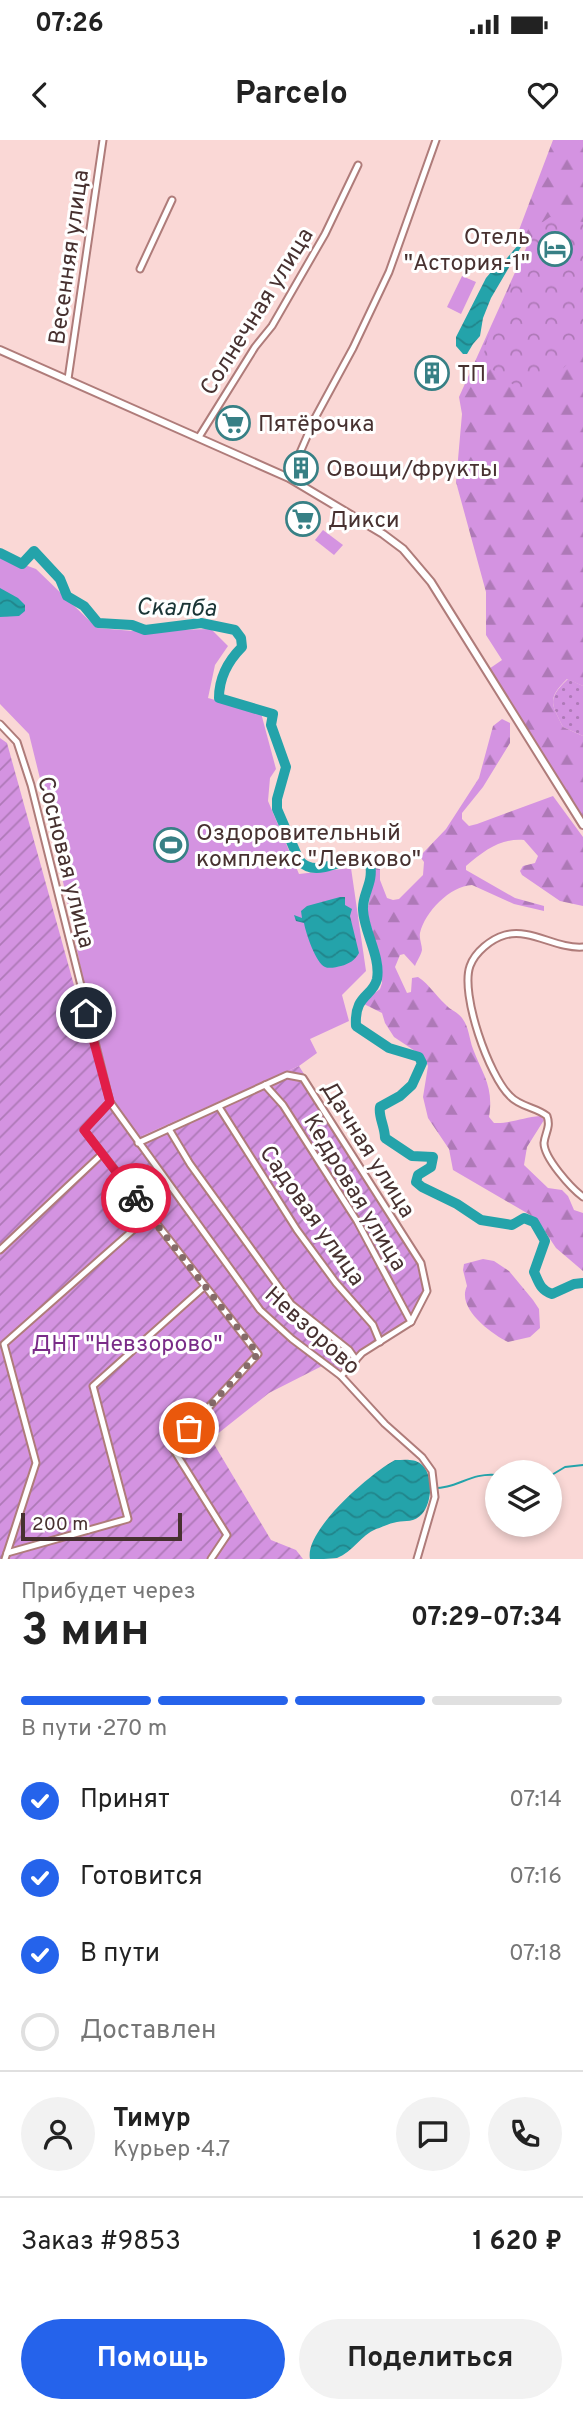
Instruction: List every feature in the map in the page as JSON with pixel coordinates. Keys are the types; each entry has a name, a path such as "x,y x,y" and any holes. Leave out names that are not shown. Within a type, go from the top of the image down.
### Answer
{"street":[{"name":"Весенняя улица","path":"68,379 103,140"},
{"path":"289,478 315,418 353,348 389,272 436,140"},
{"name":"Солнечная улица","path":"199,437 255,347 272,326 325,234 358,164"},
{"path":"140,268 172,200"},
{"path":"0,350 289,478 383,534 403,549 420,568 583,825"},
{"name":"Сосновая улица","path":"0,724 17,742 30,785 109,1099"},
{"path":"583,947 568,947 524,934 508,934 491,942 474,958 467,978 474,1016 497,1080 516,1101 547,1116 549,1126 545,1139 546,1153 570,1185 583,1197"},
{"name":"Дачная улица","path":"138,1143 287,1075 303,1078 421,1263 428,1291 411,1322 356,1360 341,1376"},
{"name":"Кедровая улица","path":"265,1085 283,1105 357,1222 411,1322"},
{"path":"109,1099 84,1130 258,1354 172,1447 227,1535 211,1559"},
{"name":"Невзорово","path":"109,1099 260,1310 292,1339 341,1376 385,1424 422,1457 432,1471 435,1497 417,1559"},
{"name":"Садовая улица","path":"219,1107 296,1230 336,1283 373,1325 380,1342"},
{"path":"169,1129 190,1164 291,1304 349,1350 356,1360"},
{"path":"0,1250 102,1154"},
{"path":"6,1556 36,1463 4,1344 150,1215"},
{"path":"6,1556 128,1519 93,1386 205,1286"}],"green space":[{"path":"553,140 583,140 583,686 567,679 556,692 553,702 563,727 583,736 583,825 486,671 502,660 486,635 486,592 456,482 462,414 459,397 531,237 519,230"},
{"path":"550,217 583,222 583,339 572,358 559,372 522,391 482,362 487,340 537,226"},
{"path":"462,276 476,282 461,314 447,307"},
{"path":"323,530 343,545 334,555 315,540"},
{"name":"Оздоровительный комплекс \"Левково\"","path":"0,556 36,569 97,628 133,631 211,629 228,646 215,665 208,698 261,713 276,769 270,778 268,801 299,874 351,868 366,971 342,995 349,1021 310,1039 317,1053 299,1066 135,1139 108,1101 51,823 29,734 0,704"},
{"path":"568,679 583,686 583,736 563,727 554,707 554,697"},
{"path":"502,719 510,723 510,743 483,787 462,813 462,819 469,826 477,824 553,796 583,837 583,906 560,901 522,875 520,871 523,866 535,863 538,856 524,840 500,843 473,860 466,866 466,870 515,898 544,906 544,911 514,904 472,885 464,886 447,895 427,917 420,933 422,950 415,966 404,954 400,955 395,967 407,993 411,992 412,978 418,977 464,1021 487,1082 490,1097 489,1117 494,1123 540,1116 544,1120 527,1147 524,1165 548,1188 562,1190 574,1210 583,1213 583,1271 556,1248 532,1216 453,1170 449,1149 428,1118 423,1097 428,1066 424,1057 394,1037 382,1013 364,1004 364,1001 380,989 382,983 377,949 367,912 376,866 380,863 380,880 387,898 393,900 399,899 423,875 423,853 446,829 479,778 493,726"},
{"name":"ДНТ \"Невзорово\"","path":"0,738 7,743 106,1101 135,1139 299,1066 420,1260 426,1295 417,1316 402,1331 365,1349 343,1370 326,1364 269,1393 211,1439 271,1540 296,1550 303,1559 0,1559"},
{"path":"483,1259 494,1261 509,1271 539,1309 540,1328 530,1337 508,1342 485,1327 466,1303 464,1264"}],"water":[{"path":"518,245 521,247 491,298 483,318 480,336 467,354 463,354 456,346 456,337 486,278 497,270"},
{"path":"0,588 18,598 25,605 25,611 19,616 0,617"},
{"path":"345,897 345,905 352,909 350,916 359,953 347,964 327,968 315,954 304,923 296,921 294,915 302,918 301,911 307,906"},
{"path":"395,1460 415,1461 421,1464 428,1474 428,1503 422,1514 413,1520 376,1529 337,1558 310,1559 311,1547 317,1533 328,1518 356,1489"}],"waterway":[{"name":"Скалба","path":"0,553 22,564 34,551 60,579 67,596 84,606 98,623 132,625 145,630 201,623 235,630 241,638 242,647 225,670 219,698 273,714 271,725 286,767 277,809 299,860 315,868 352,859 370,863 363,910 378,971 375,985 358,1008 356,1026 389,1048 419,1057 422,1063 412,1085 400,1096 380,1107 385,1138 412,1156 433,1157 431,1167 418,1175 416,1182 422,1187 457,1204 481,1220 512,1225 524,1218 534,1222 545,1241 534,1272 545,1290 552,1294 583,1283"},
{"path":"562,1469 583,1465"},
{"path":"430,1488 448,1486 485,1475"}],"way so far":[{"path":"136,1198 258,1354 189,1428"}],"place":[{"name":"Отель \"Астория-1\"","path":"555,249"},
{"name":"ТП","path":"432,373"},
{"name":"Пятёрочка","path":"233,423"},
{"name":"Овощи/фрукты","path":"301,468"},
{"name":"Дикси","path":"303,519"},
{"name":"Оздоровительный комплекс \"Левково\"","path":"171,845"}],"route":[{"path":"86,1013 110,1102 84,1130 136,1198"}]}
